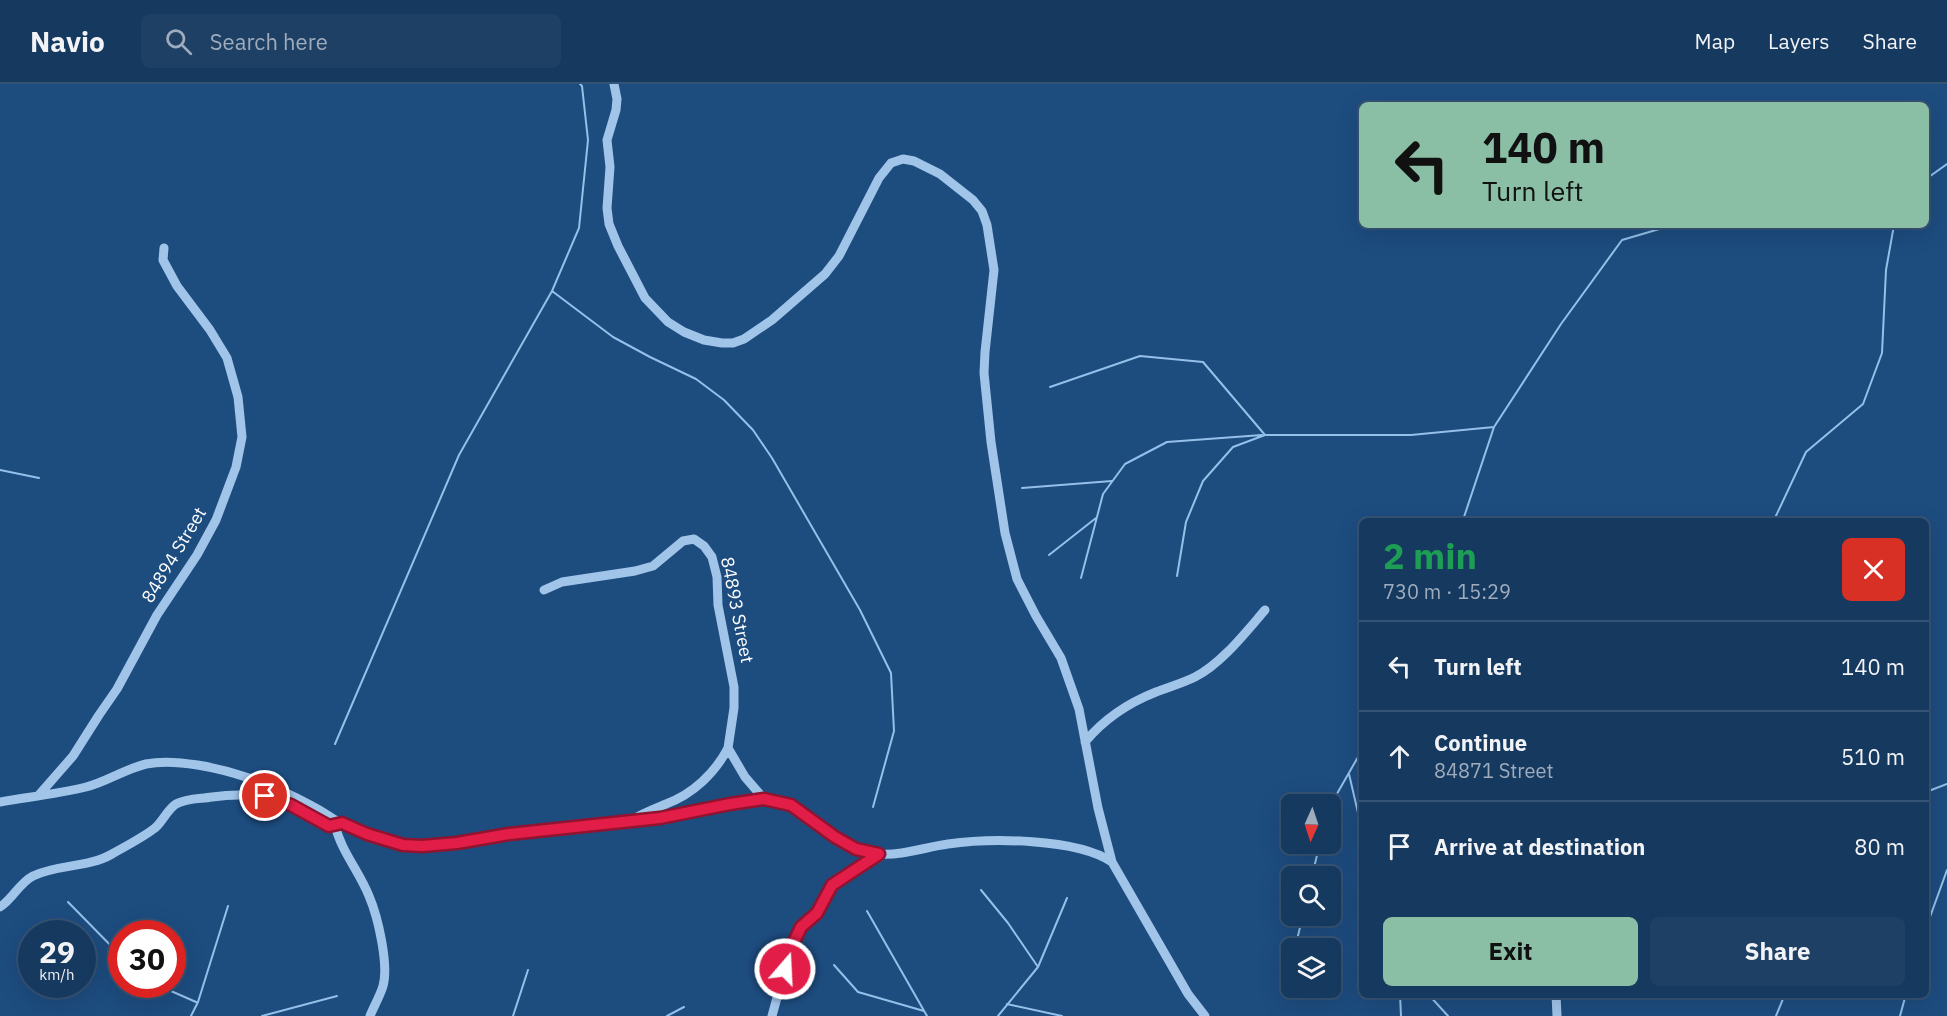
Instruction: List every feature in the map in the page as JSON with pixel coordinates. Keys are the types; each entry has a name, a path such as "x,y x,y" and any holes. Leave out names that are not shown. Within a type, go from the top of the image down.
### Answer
{"street":[{"path":"614,84 617,99 616,110 607,140 610,167 607,208 609,224 634,280 645,298 668,322 704,340 722,344 744,339 772,320 825,274 839,256 879,178 891,163 903,159 914,161 940,174 973,200 982,211 987,225 994,270 984,374 991,442 1005,532 1017,579 1061,658 1079,710 1098,808 1112,862 1188,994 1205,1016"},
{"name":"84894 Street","path":"38,795 73,756 124,678 157,615 197,555 216,520 236,467 242,436 238,397 227,358 210,330 177,286 163,260 164,248"},
{"name":"84893 Street","path":"544,590 562,582 626,573 653,566 683,541 694,539 704,546 712,558 717,577 718,605 734,687 734,708 728,748 715,768 695,788 680,798 651,809 630,821"},
{"path":"1085,742 1095,729 1120,710 1208,669 1265,610"},
{"path":"728,748 745,777 764,799"},
{"path":"0,802 90,786 146,764 171,763 198,765 246,777 279,789 313,806 338,824 403,845 457,843 509,834 660,818 764,799 791,805 835,837 856,849 879,854 977,840 1069,846 1102,855 1112,862"},
{"path":"0,907 25,881 33,876 45,871 102,859 156,827 173,806 188,800 220,796 265,796 291,805 324,824 338,824"},
{"path":"338,824 339,838 369,895 381,940 385,973 382,988 370,1016"},
{"path":"772,1016 790,950 801,927 817,913 832,885 879,854"},
{"path":"1556,998 1557,1016"}],"waterway":[{"path":"335,744 459,455 552,291 579,228 588,140 580,84"},
{"path":"1929,177 1947,164"},
{"path":"1464,518 1494,427 1561,324 1622,240 1663,228"},
{"path":"1775,518 1806,452 1863,404 1882,353 1886,270 1893,228"},
{"path":"552,291 613,337 696,379 724,400 753,430 772,458 860,610 891,673 894,731 873,807"},
{"path":"1050,387 1140,356 1203,362 1265,435"},
{"path":"1177,576 1186,522 1203,481 1233,447 1265,435 1411,435 1494,427"},
{"path":"1081,578 1103,494 1125,464 1167,442 1262,435"},
{"path":"0,470 39,478"},
{"path":"1022,488 1112,481"},
{"path":"1049,555 1096,518"},
{"path":"1337,794 1359,755"},
{"path":"1349,774 1359,817"},
{"path":"1929,791 1947,784"},
{"path":"1314,866 1317,854"},
{"path":"1929,920 1947,870"},
{"path":"981,890 1008,923 1038,967"},
{"path":"998,1016 1038,967 1067,898"},
{"path":"68,902 108,943"},
{"path":"191,1016 198,1002 228,906"},
{"path":"867,911 927,1016"},
{"path":"1297,938 1300,926"},
{"path":"834,965 858,992 924,1011"},
{"path":"513,1016 528,970"},
{"path":"262,1016 337,996"},
{"path":"186,998 196,1002"},
{"path":"1400,998 1401,1016"},
{"path":"1432,998 1448,1016"},
{"path":"1776,1016 1783,998"},
{"path":"1900,1016 1905,998"},
{"path":"1007,1004 1062,1016"},
{"path":"667,1016 684,1007"}],"route":[{"path":"265,796 291,805 329,826 342,823 367,834 403,845 422,846 660,818 764,799 791,805 835,837 856,849 879,854 832,885 817,913 801,927 790,950 785,969"}]}
